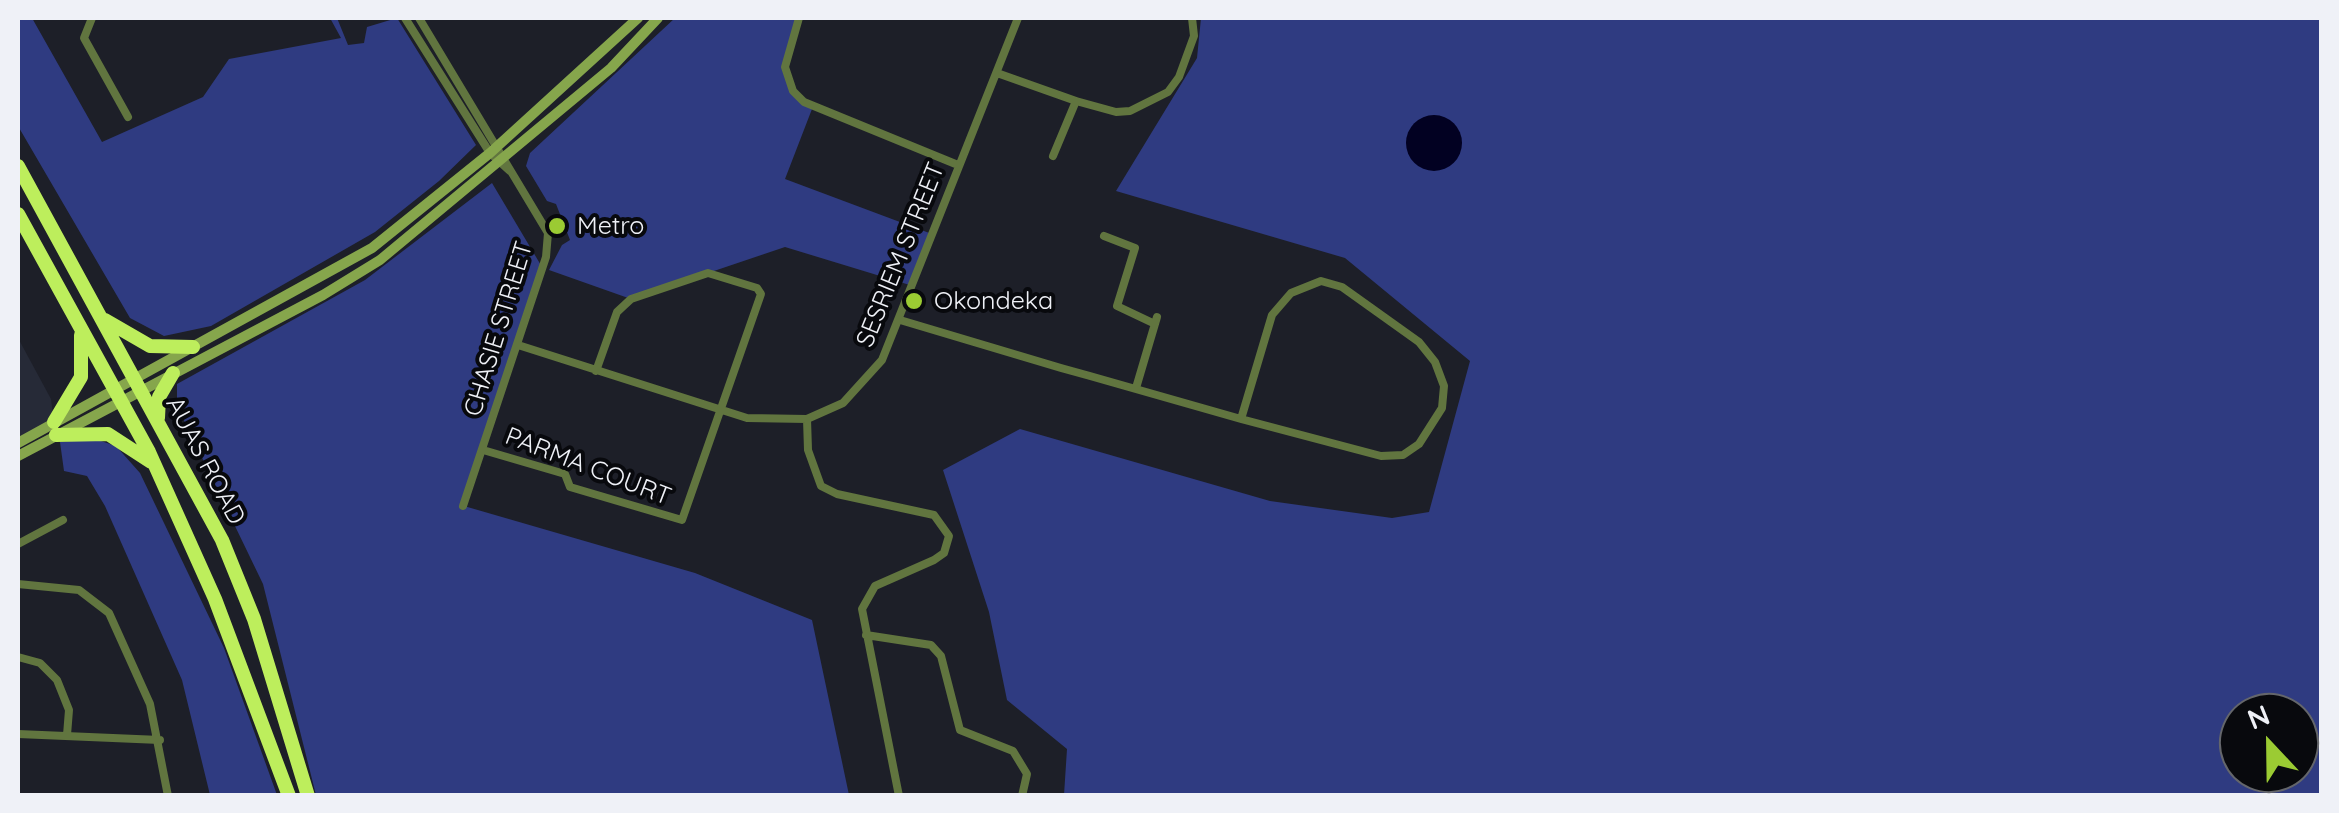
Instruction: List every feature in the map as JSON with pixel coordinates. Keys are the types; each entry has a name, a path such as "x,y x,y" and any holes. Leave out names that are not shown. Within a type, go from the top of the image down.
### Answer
{"highway":[{"name":"AUAS ROAD","path":"18,166 158,418 243,588 308,796"},
{"name":"AUAS ROAD","path":"18,214 155,466 215,599 289,796"},
{"path":"101,316 150,346 193,346"},
{"path":"82,331 81,377 55,428 108,434 131,445 155,466"},
{"path":"158,418 159,397 173,373"}],"main road":[{"path":"18,443 117,395 193,346 372,248 494,150 638,18"},
{"path":"138,383 173,373 380,260 611,68 658,18"},
{"path":"18,456 55,428"}],"street":[{"path":"92,18 85,40 128,118"},
{"name":"CHASIE STREET","path":"404,18 548,232 546,257 463,506"},
{"name":"CHASIE STREET","path":"419,18 494,150"},
{"path":"799,18 784,66 794,91 804,102 958,165"},
{"name":"SESRIEM STREET","path":"518,345 762,421 807,419 844,403 882,360 1018,18"},
{"path":"997,72 1076,101 1116,112 1130,111 1168,92 1190,54 1192,18"},
{"path":"1053,156 1076,101"},
{"path":"1104,236 1145,252"},
{"path":"1135,248 1118,306 1156,321 1136,388"},
{"path":"596,371 622,304 701,274 720,276 761,294 722,410"},
{"path":"900,320 1241,418 1381,456 1403,455 1430,431 1442,408 1444,386 1435,362 1419,342 1342,287 1321,281 1291,293 1272,315 1241,418"},
{"name":"PARMA COURT","path":"483,450 564,474 570,487 676,522 686,516 722,410"},
{"path":"807,419 808,450 821,486 837,494 934,515 950,536 944,553 887,578 868,594 862,609 899,796"},
{"path":"18,544 63,520"},
{"path":"18,584 79,590 109,612 138,674 160,740 168,796"},
{"path":"866,635 932,645 942,656 954,720 970,738 1013,752 1027,774 1022,796"},
{"path":"18,657 40,662 58,680 70,710 68,735"},
{"path":"18,734 160,740"}],"shaded area":[{"path":"18,18 32,18 102,142 203,97 229,59 341,38 330,18 337,18 348,45 364,43 367,27 397,18 476,145 439,181 375,232 211,326 164,336 130,318 18,126"},
{"path":"675,18 799,18 786,51 787,78 812,109 785,179 932,234 913,286 785,247 631,299 549,270 562,245 570,240 556,204 547,201 526,166 530,153"},
{"path":"1201,18 2321,18 2321,795 1064,795 1067,749 1007,700 989,612 943,470 1020,429 1270,501 1392,518 1429,512 1470,361 1345,258 1116,191 1197,58"},
{"path":"1434,115 1454,123 1462,143 1454,163 1434,171 1414,163 1406,143 1414,123"},
{"path":"492,183 542,267 464,506 695,573 812,620 849,795 316,795 263,584 177,406 177,384 365,280"},
{"path":"18,338 51,399 54,422 18,443"},
{"path":"95,439 116,446 140,473 224,648 277,795 210,795 182,680 105,506 87,476 64,471 60,442"}],"place":[{"name":"Metro","path":"557,226"},
{"name":"Okondeka","path":"914,301"}]}
